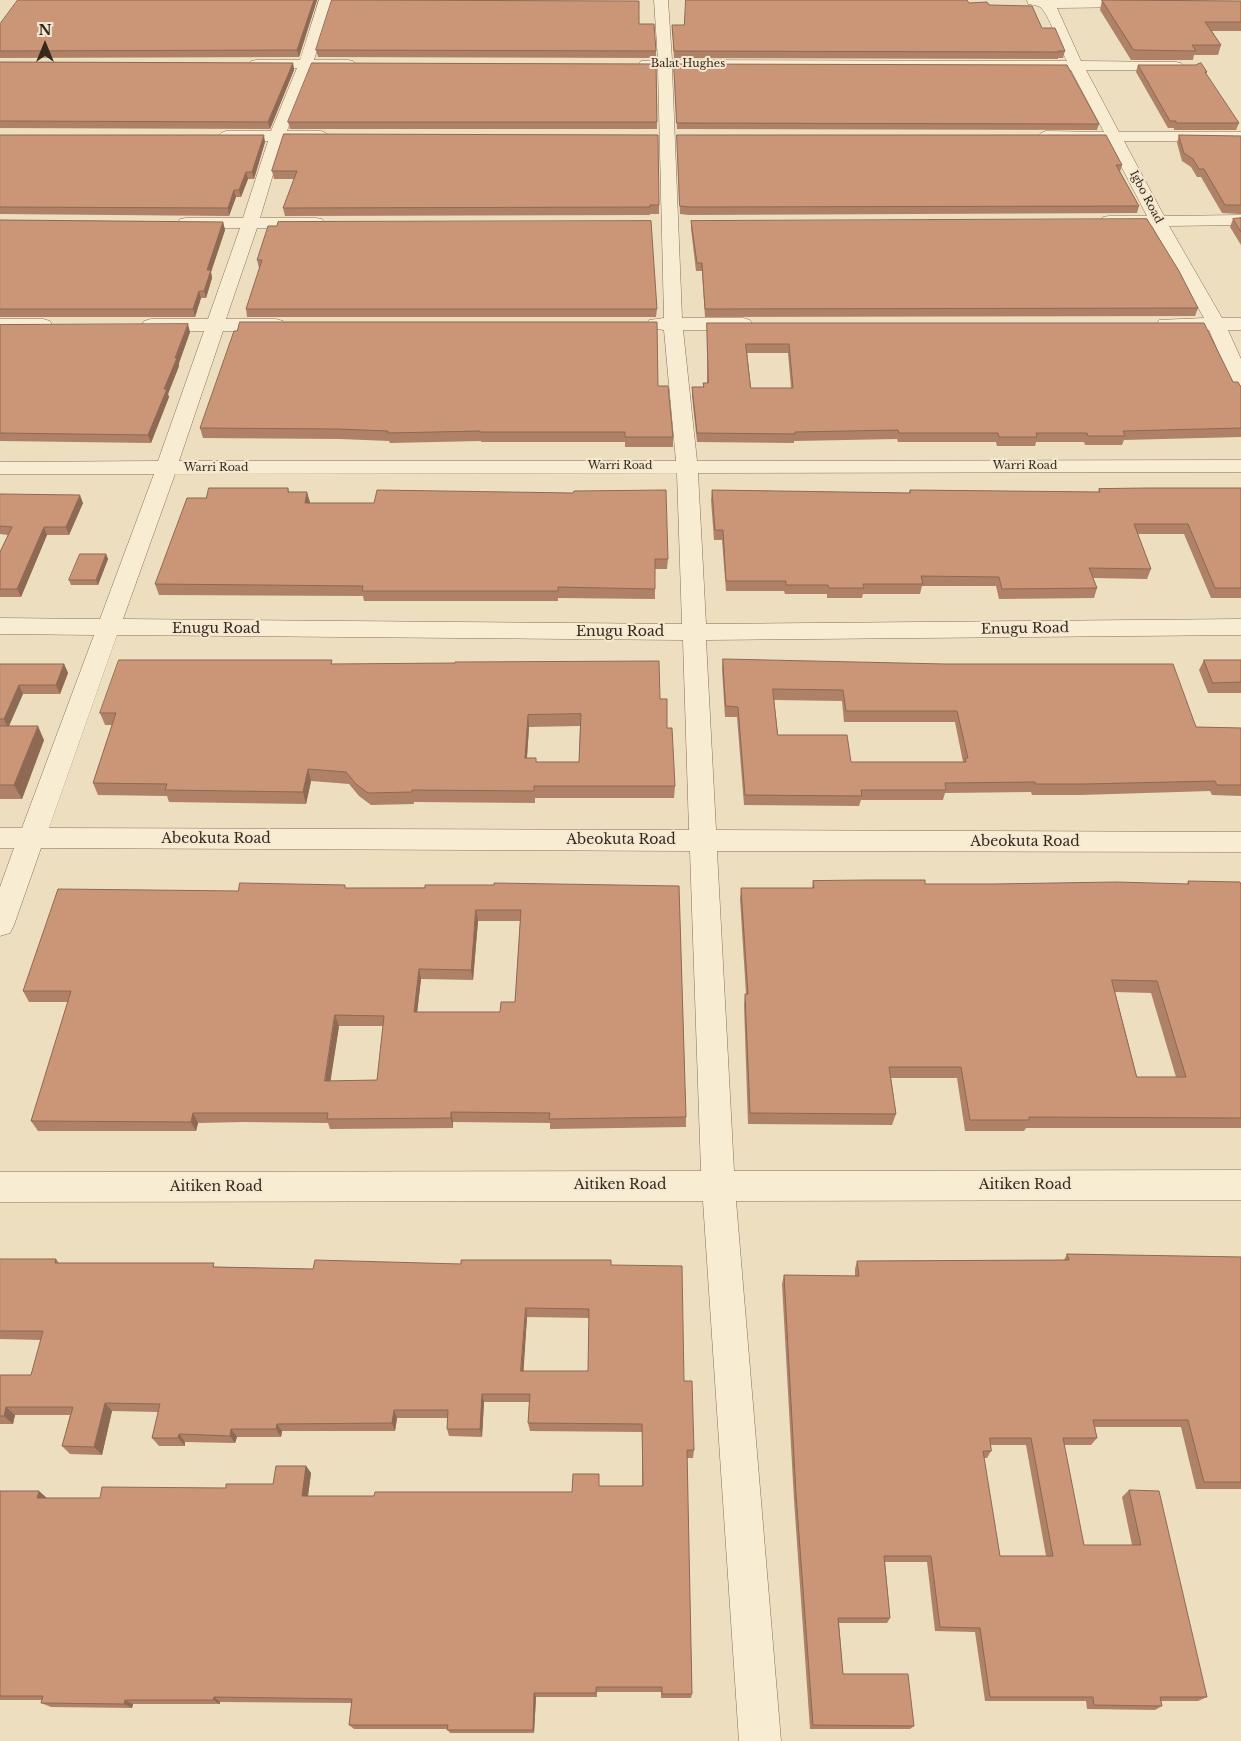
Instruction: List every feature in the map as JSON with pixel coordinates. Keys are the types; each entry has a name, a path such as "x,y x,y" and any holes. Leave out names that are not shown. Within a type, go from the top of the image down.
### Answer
{"street":[{"path":"0,925 166,469 250,223 277,136 306,64 326,0"},
{"path":"661,0 670,136 673,324 687,466 718,1185 760,1741"},
{"path":"1021,0 1049,4 1152,3"},
{"name":"Igbo Road","path":"1049,4 1076,65 1158,221 1216,324 1241,381"},
{"path":"237,64 366,64"},
{"name":"Balat Hughes","path":"636,64 1193,66"},
{"path":"208,136 337,136"},
{"path":"1034,136 1241,137"},
{"path":"1088,221 1241,220"},
{"path":"173,223 330,223"},
{"path":"643,324 762,324"},
{"path":"1147,324 1241,324"},
{"path":"0,325 58,325"},
{"path":"136,325 294,325"},
{"name":"Warri Road","path":"0,468 1241,466"},
{"name":"Enugu Road","path":"0,626 693,632 1241,627"},
{"name":"Abeokuta Road","path":"0,838 1241,842"},
{"name":"Aitiken Road","path":"0,1187 1241,1185"}],"building":[{"path":"18,0 314,0 297,50 0,51 0,24"},
{"path":"332,0 639,1 639,24 654,24 656,51 316,50"},
{"path":"686,0 967,0 969,3 987,2 989,5 1032,6 1042,28 1055,28 1065,51 674,51 672,25 684,25"},
{"path":"1102,0 1241,1 1241,22 1205,22 1221,45 1192,45 1196,51 1134,50"},
{"path":"0,62 293,63 268,122 0,121"},
{"path":"312,63 656,64 657,122 288,122"},
{"path":"1201,63 1239,123 1176,123 1176,121 1170,121 1138,65 1195,65"},
{"path":"674,64 1067,65 1099,124 677,123"},
{"path":"284,134 658,135 659,205 650,205 650,207 283,208 297,171 272,171"},
{"path":"0,135 264,135 252,172 246,172 239,190 234,190 228,208 0,207"},
{"path":"677,135 1106,135 1122,165 1116,165 1139,206 680,206"},
{"path":"1179,135 1241,136 1241,205 1225,205 1204,169 1199,169 1193,159 1184,153"},
{"path":"1241,218 1241,232 1233,219"},
{"path":"1147,219 1179,271 1198,308 705,309 702,263 697,263 691,221"},
{"path":"0,220 223,222 207,270 211,270 204,291 199,291 193,309 0,309"},
{"path":"651,221 657,309 246,309 262,260 257,260 268,226 277,226 278,222"},
{"path":"240,322 657,322 658,386 668,386 673,437 625,437 625,432 480,431 388,433 388,431 338,429 200,428 234,331 237,331"},
{"path":"707,323 1204,323 1233,382 1238,382 1241,387 1241,428 1123,431 1125,436 1088,436 1087,433 1036,433 1037,437 999,437 998,433 899,433 898,430 795,432 795,434 697,433 692,387 704,387 703,383 708,383","holes":["746,344 789,344 793,388 751,388"]},
{"path":"188,324 164,389 167,389 148,435 0,433 0,325"},
{"path":"209,488 288,488 288,492 307,492 305,503 374,503 377,490 573,493 574,491 666,490 668,559 655,559 655,589 558,587 558,591 362,591 363,586 155,584 187,498 206,498"},
{"path":"1241,488 1241,588 1215,588 1188,524 1134,524 1151,569 1089,568 1097,588 1002,589 999,577 921,576 923,584 863,584 864,588 829,588 828,585 786,585 786,581 726,581 723,530 715,530 712,490 910,493 910,490 1100,492 1099,489"},
{"path":"0,494 80,495 66,527 44,527 17,589 0,589 0,552 12,527 0,526"},
{"path":"80,554 106,554 96,580 69,580"},
{"path":"723,659 945,664 1173,664 1196,727 1241,728 1241,785 1217,785 1215,781 1084,784 1035,784 1035,782 945,783 946,790 861,790 862,796 745,795 738,707 726,706","holes":["773,689 843,690 846,711 957,711 968,758 965,758 966,762 851,762 847,735 778,735"]},
{"path":"119,660 332,660 331,664 659,661 660,699 667,699 667,728 672,728 675,786 534,786 534,791 412,790 412,792 368,793 356,784 346,772 308,769 303,792 165,790 167,784 93,783 116,713 100,713","holes":["581,714 579,762 536,762 536,758 525,758 528,715"]},
{"path":"1204,660 1241,660 1241,682 1213,683"},
{"path":"0,664 64,664 56,685 19,685 4,719 0,719"},
{"path":"0,726 38,726 14,785 0,785"},
{"path":"925,880 925,884 1116,882 1189,884 1188,881 1240,882 1241,1118 1029,1117 1029,1120 970,1120 961,1067 889,1067 896,1114 750,1113 745,994 748,994 741,888 814,888 813,881","holes":["1112,980 1157,981 1186,1077 1137,1077"]},
{"path":"240,883 345,885 345,888 425,888 425,885 494,885 494,883 679,886 686,1117 549,1119 550,1113 451,1112 451,1118 327,1119 328,1113 193,1113 191,1122 31,1121 71,991 23,991 58,889 238,891","holes":["476,910 521,910 515,1002 501,1002 500,1012 414,1012 419,969 471,970","335,1015 384,1016 377,1080 325,1081"]},
{"path":"1067,1254 1241,1257 1241,1482 1204,1482 1188,1420 1093,1420 1097,1438 1063,1438 1084,1545 1141,1545 1129,1490 1159,1491 1207,1697 1160,1697 1162,1706 1094,1705 1093,1697 990,1697 980,1628 940,1627 931,1556 884,1556 890,1618 838,1618 843,1674 908,1674 914,1726 813,1725 796,1494 784,1275 859,1276 857,1261 1069,1260","holes":["990,1438 1031,1438 1053,1556 1000,1556 983,1451 991,1451"]},
{"path":"0,1259 56,1259 55,1263 214,1263 213,1267 313,1269 315,1260 461,1264 461,1260 611,1260 611,1265 682,1266 684,1381 692,1381 694,1450 687,1450 692,1694 662,1694 662,1687 596,1687 596,1693 534,1693 533,1730 447,1730 448,1725 349,1725 352,1699 214,1697 213,1700 125,1700 124,1704 41,1703 43,1696 0,1696 0,1491 39,1491 37,1498 100,1498 102,1487 226,1488 226,1484 273,1484 276,1466 306,1466 302,1496 374,1496 375,1492 572,1492 573,1474 599,1474 599,1486 643,1486 642,1424 528,1423 530,1394 482,1394 480,1429 447,1429 448,1410 394,1410 392,1423 277,1424 276,1429 231,1429 230,1436 179,1434 178,1438 152,1438 160,1404 105,1403 94,1447 62,1446 73,1407 6,1407 4,1416 0,1416 0,1375 31,1375 43,1331 0,1331","holes":["526,1308 589,1309 588,1371 521,1371"]}]}
